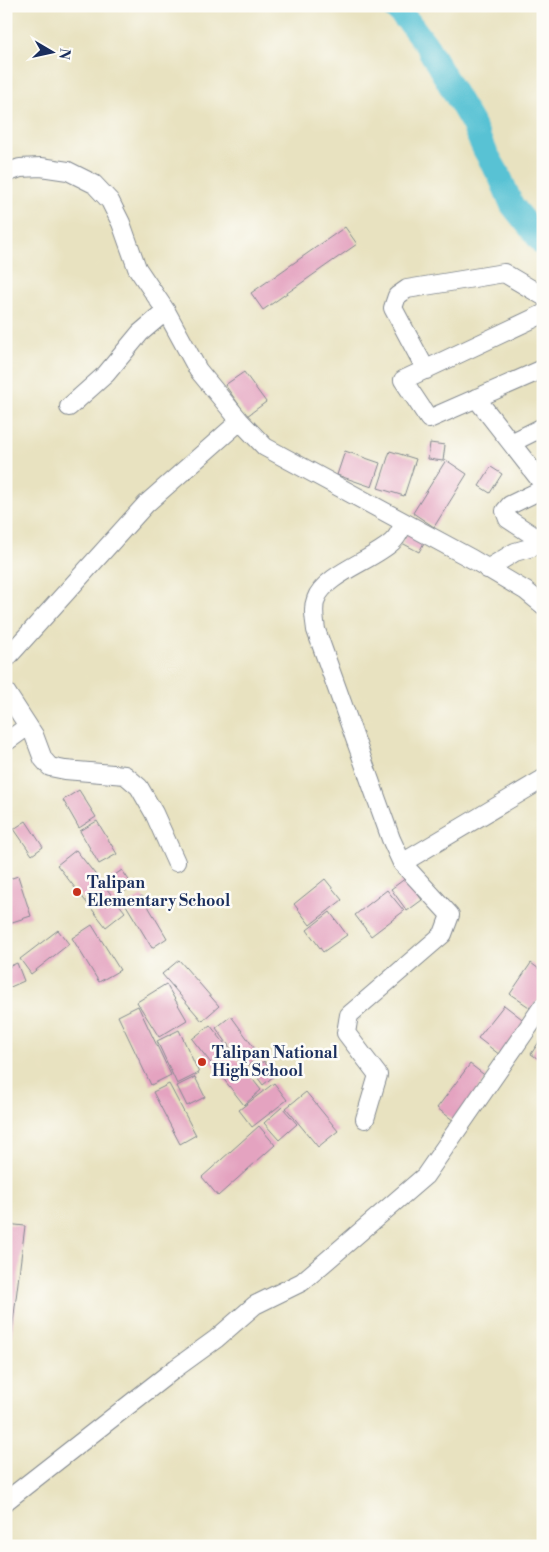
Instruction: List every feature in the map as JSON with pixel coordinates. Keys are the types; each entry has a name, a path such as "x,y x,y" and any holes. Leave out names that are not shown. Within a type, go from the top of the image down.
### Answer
{"street":[{"path":"6,173 20,168 41,167 68,171 94,184 110,201 121,224 137,268 166,311 198,370 240,421 265,447 487,569 543,604"},
{"path":"426,370 393,308 397,296 407,289 504,273 543,296"},
{"path":"70,408 106,374 140,333 166,311"},
{"path":"543,314 403,380 429,419 543,369"},
{"path":"476,398 543,484"},
{"path":"6,659 146,504 240,421"},
{"path":"511,443 543,427"},
{"path":"543,489 510,505 506,511 508,519 543,543"},
{"path":"365,1119 378,1075 346,1033 349,1015 443,934 450,915 402,862 391,839 316,630 314,611 316,598 323,588 332,580 383,550 395,540 404,523"},
{"path":"487,569 515,552 543,543"},
{"path":"6,692 34,735 42,759 50,767 125,775 138,787 154,813 176,862"},
{"path":"6,742 28,726"},
{"path":"402,862 543,779"},
{"path":"6,1501 216,1339 255,1304 302,1282 425,1176 543,1006"}],"building":[{"path":"345,227 357,244 263,310 251,293"},
{"path":"244,372 266,402 247,416 225,385"},
{"path":"430,443 445,445 443,461 428,459"},
{"path":"345,451 380,463 372,487 337,475"},
{"path":"390,451 416,459 404,496 378,488"},
{"path":"446,460 467,474 434,527 413,513"},
{"path":"491,467 502,474 490,493 479,486"},
{"path":"410,529 426,539 419,552 402,543"},
{"path":"79,790 96,817 79,828 63,800"},
{"path":"26,821 43,847 32,855 14,829"},
{"path":"97,821 117,854 99,864 80,831"},
{"path":"76,850 125,912 106,927 57,865"},
{"path":"122,870 133,886 119,895 109,879"},
{"path":"18,876 31,916 6,924 6,880"},
{"path":"406,878 422,900 407,911 391,889"},
{"path":"325,879 342,900 310,925 294,904"},
{"path":"387,890 404,911 371,936 355,915"},
{"path":"142,896 167,938 152,948 126,905"},
{"path":"330,912 347,935 323,952 307,930"},
{"path":"92,925 120,970 99,982 72,938"},
{"path":"58,930 69,944 31,974 20,959"},
{"path":"179,960 219,1006 202,1021 162,974"},
{"path":"17,963 24,981 6,989 6,968"},
{"path":"531,963 543,972 543,993 532,1009 510,994"},
{"path":"166,984 187,1020 159,1037 137,1002"},
{"path":"504,1005 526,1022 500,1055 478,1038"},
{"path":"138,1006 171,1075 151,1085 118,1016"},
{"path":"231,1016 260,1056 245,1068 216,1028"},
{"path":"210,1025 261,1090 244,1105 192,1039"},
{"path":"179,1030 199,1073 177,1084 157,1041"},
{"path":"543,1036 543,1062 531,1054"},
{"path":"264,1061 274,1076 263,1085 252,1070"},
{"path":"470,1064 487,1077 454,1121 437,1108"},
{"path":"195,1077 205,1097 187,1106 177,1086"},
{"path":"274,1083 287,1100 252,1127 239,1110"},
{"path":"169,1084 196,1135 180,1144 153,1092"},
{"path":"306,1092 338,1131 318,1147 286,1108"},
{"path":"282,1107 297,1124 279,1140 264,1123"},
{"path":"259,1126 275,1145 218,1196 202,1177"},
{"path":"6,1224 25,1226 10,1347 6,1348"}],"waterway":[{"path":"392,6 409,22 427,46 472,123 512,205 543,244"}],"place":[{"name":"Talipan Elementary School","path":"77,892"},
{"name":"Talipan National High School","path":"202,1062"}]}
